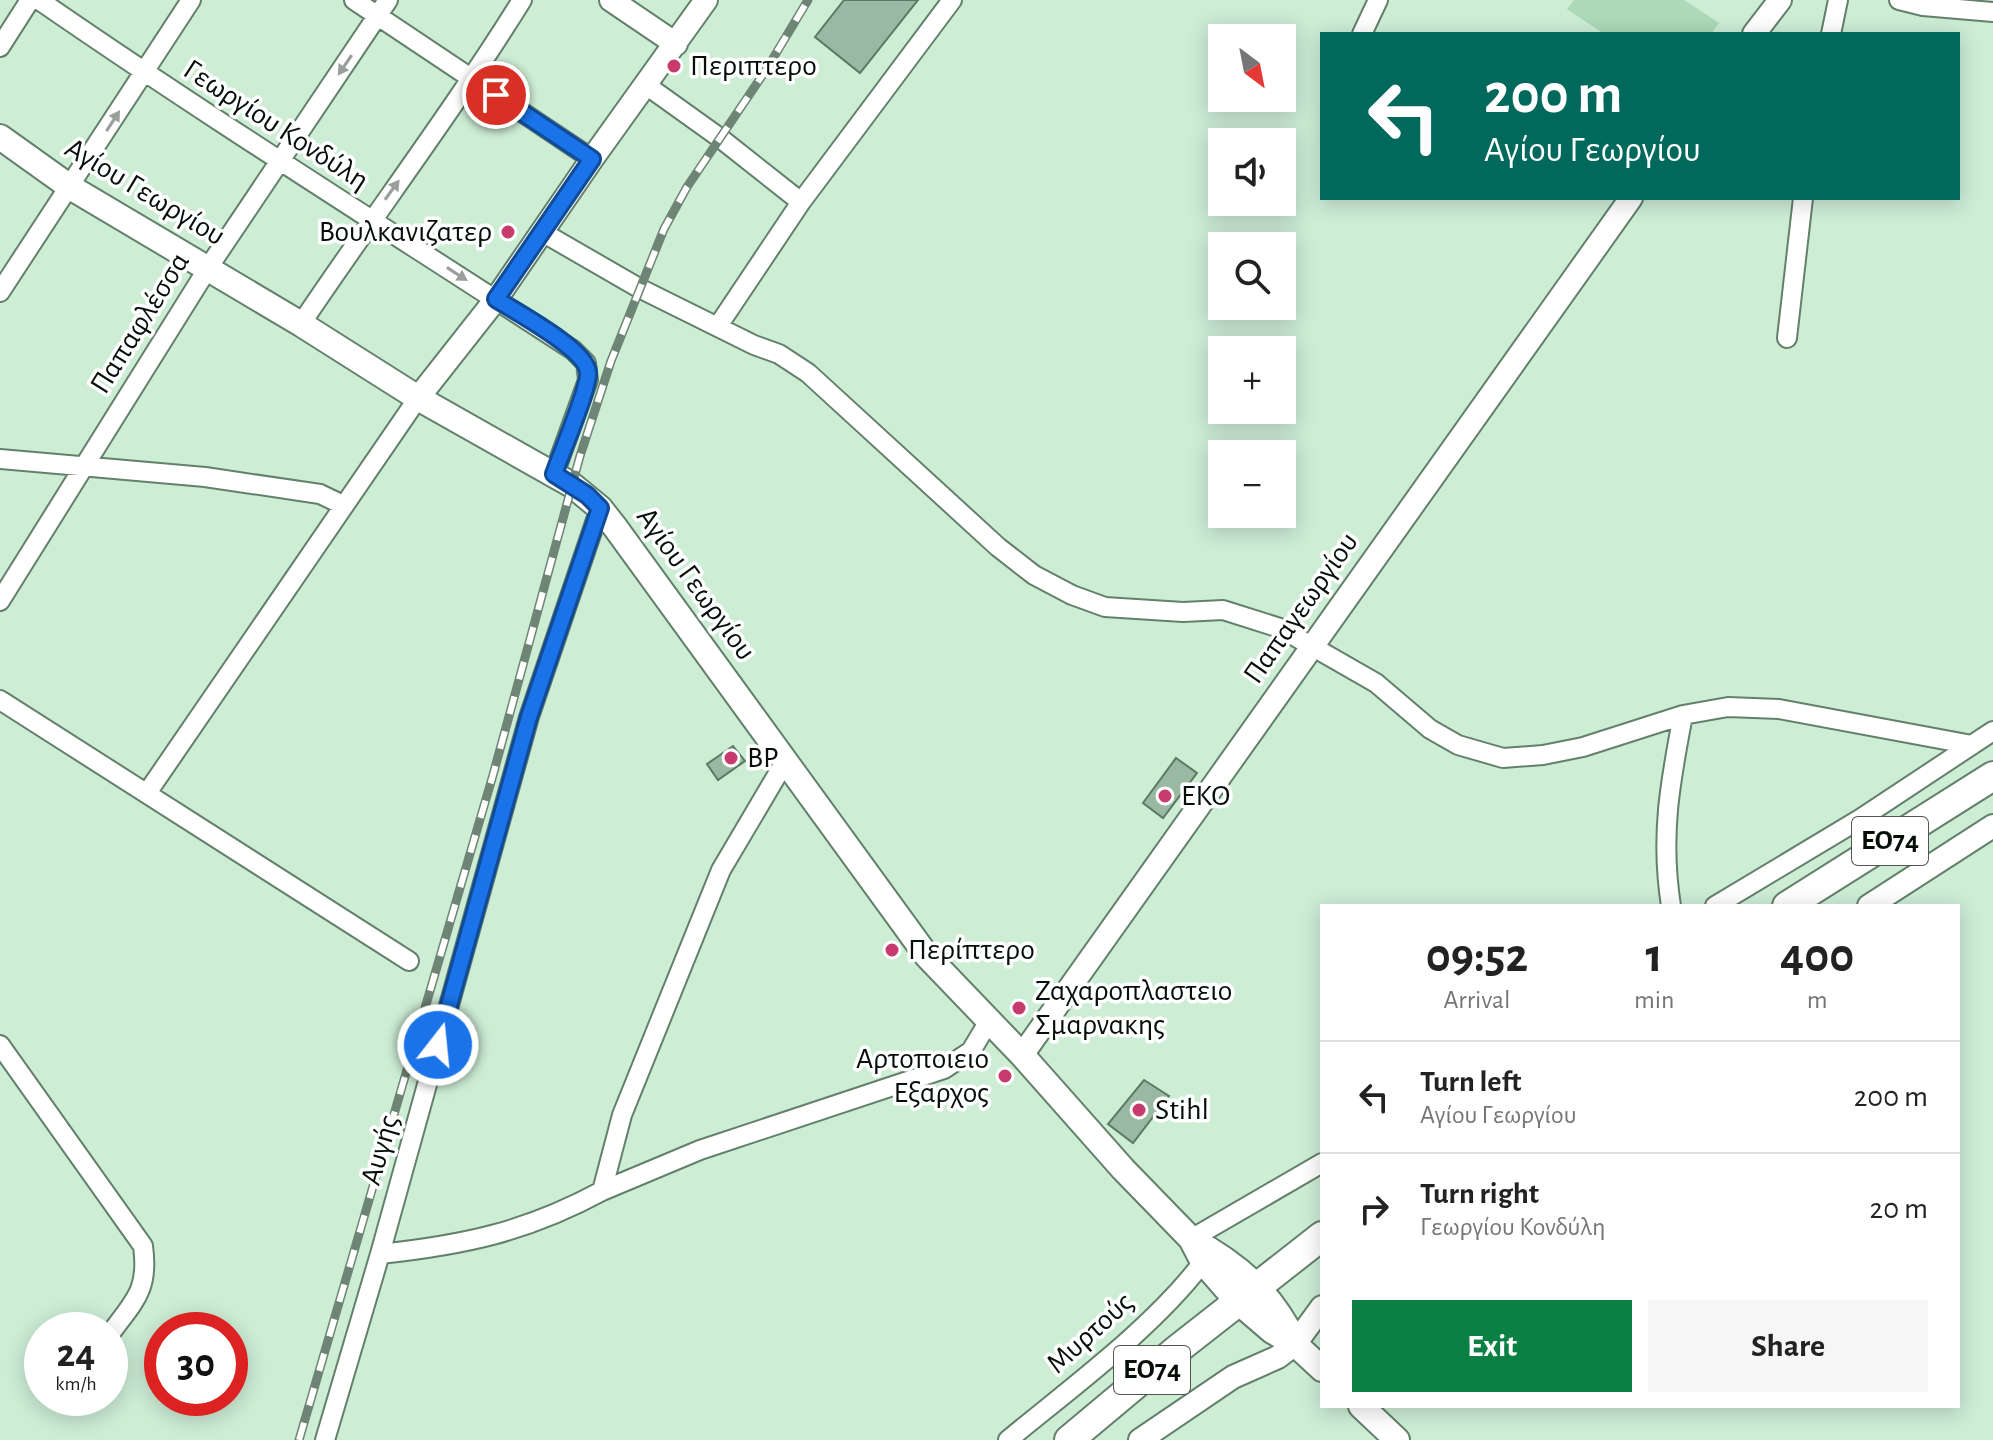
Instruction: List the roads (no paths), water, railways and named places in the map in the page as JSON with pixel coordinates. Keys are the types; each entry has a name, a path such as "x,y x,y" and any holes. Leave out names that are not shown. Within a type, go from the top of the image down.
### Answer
{"highway":[{"name":"ΕΟ74","path":"1790,904 1993,776"},
{"name":"ΕΟ74","path":"1069,1440 1320,1238"}],"main road":[{"name":"Αγίου Γεωργίου","path":"0,137 70,187 301,324 418,398 587,495 600,508 786,760 927,956 1191,1239 1203,1262 1279,1314 1295,1344 1320,1367"},
{"name":"Αγίου Γεωργίου","path":"1191,1239 1228,1259 1247,1294"},
{"path":"1363,1408 1397,1440"}],"street":[{"path":"0,47 30,0"},
{"name":"Γεωργίου Κονδύλη","path":"39,0 144,73 573,350 586,363 588,380 554,474"},
{"path":"0,292 191,0"},
{"path":"354,0 383,8 472,79 592,159"},
{"path":"301,324 472,79 522,0"},
{"path":"611,0 676,44"},
{"path":"147,793 418,398 496,299 706,0"},
{"path":"718,326 801,202 952,0"},
{"path":"1363,32 1378,0"},
{"path":"1756,32 1780,0"},
{"path":"1831,32 1838,0"},
{"path":"1899,0 1923,6 1993,12"},
{"name":"Παπαφλέσσα","path":"0,601 208,268 383,8"},
{"path":"646,85 801,202"},
{"name":"Παπαγεωργίου","path":"1022,1055 1630,200"},
{"path":"1787,338 1803,200"},
{"path":"542,232 639,288 754,345 779,354 808,373 998,547 1034,575 1072,595 1105,607 1183,612 1223,610 1280,628 1376,683 1458,745 1503,758 1543,755 1583,747 1683,715 1728,707 1779,709 1972,745"},
{"path":"0,459 205,477 320,494 343,505"},
{"name":"Αυγής","path":"325,1440 380,1254 529,717 600,508"},
{"path":"0,700 409,961"},
{"path":"1671,904 1664,838 1669,789 1683,715"},
{"path":"1718,904 1860,819 1993,731"},
{"path":"602,1191 622,1115 721,870 786,760"},
{"path":"1872,904 1993,826"},
{"path":"380,1254 450,1246 523,1227 700,1150 944,1069 971,1051 989,1021"},
{"path":"0,1045 143,1246 146,1268 144,1283 125,1312"},
{"path":"1191,1239 1320,1164"},
{"name":"Μυρτούς","path":"1008,1440 1105,1360 1184,1286 1203,1262"},
{"path":"1140,1440 1233,1377 1278,1357 1295,1344 1320,1310"}],"railway":[{"path":"299,1440 493,775 580,456 611,361 664,229 687,187 766,70 808,0"}],"place":[{"name":"Περιπτερο","path":"674,66"},
{"name":"Βουλκανιζατερ","path":"508,232"},
{"name":"BP","path":"731,758"},
{"name":"EKO","path":"1165,796"},
{"name":"Περίπτερο","path":"892,950"},
{"name":"Ζαχαροπλαστειο Σμαρνακης","path":"1019,1008"},
{"name":"Αρτοποιειο Εξαρχος","path":"1005,1076"},
{"name":"Stihl","path":"1139,1110"}]}
